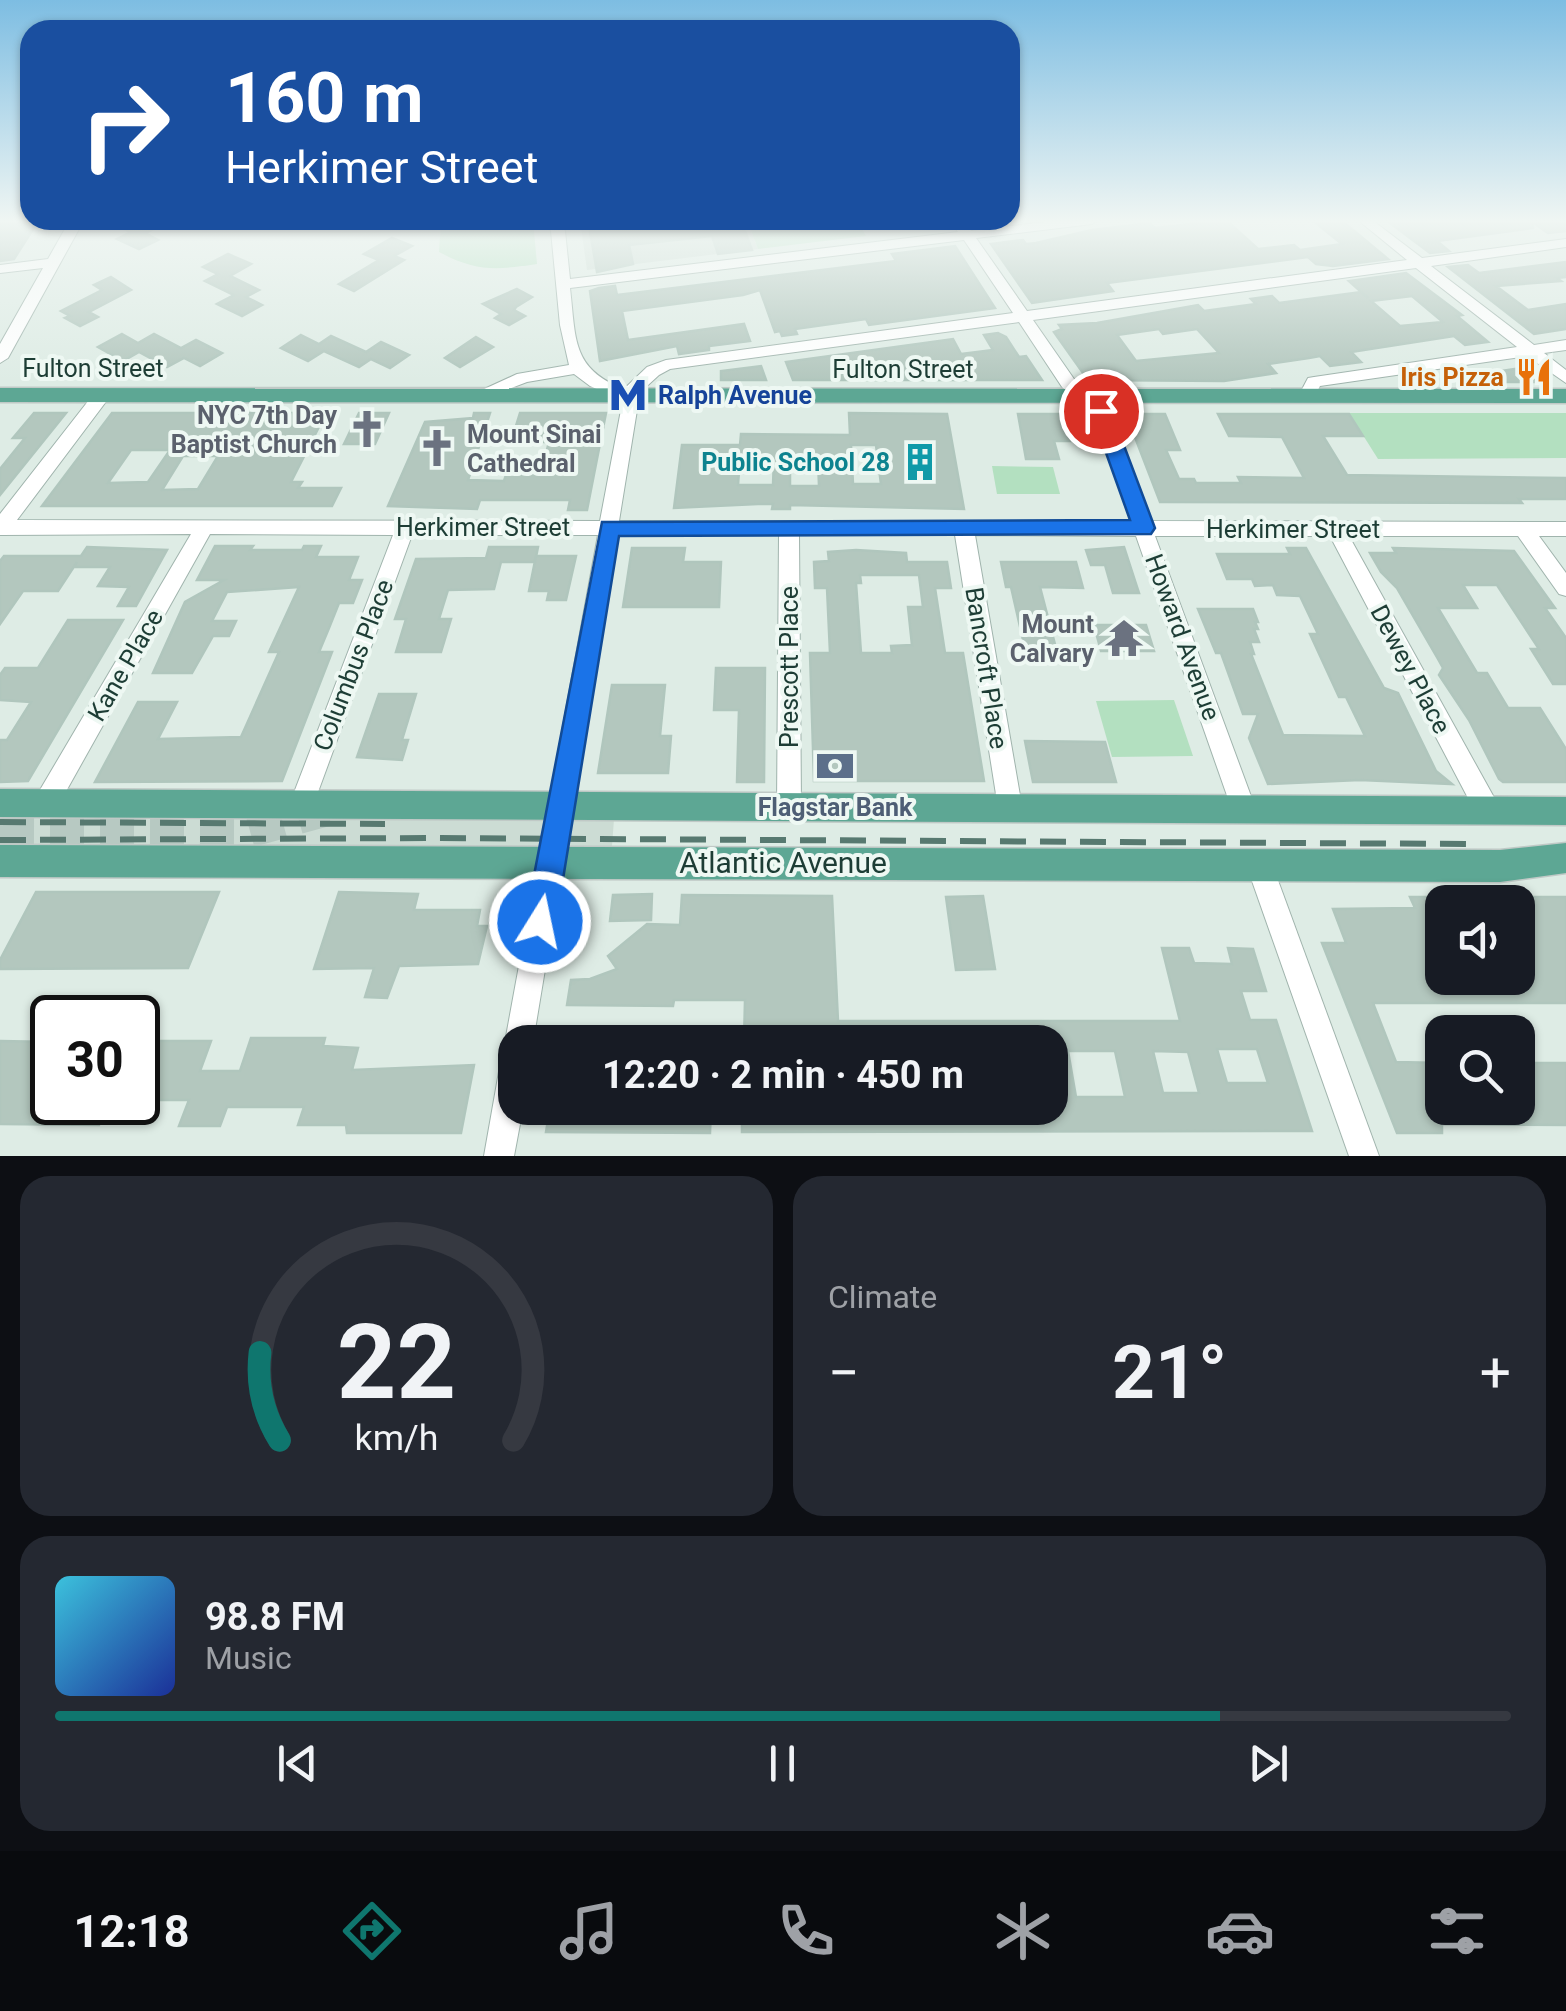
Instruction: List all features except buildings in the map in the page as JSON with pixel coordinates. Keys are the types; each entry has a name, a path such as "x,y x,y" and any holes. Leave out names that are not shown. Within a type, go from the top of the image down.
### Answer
{"main road":[{"name":"Fulton Street","path":"0,395 1566,396"},
{"path":"0,803 1566,811"},
{"name":"Atlantic Avenue","path":"0,862 1500,866 1566,858"}],"street":[{"path":"2,353 48,274"},
{"path":"563,274 578,368 598,384 627,396"},
{"path":"564,284 646,274"},
{"name":"Howard Avenue","path":"993,274 1068,383 1101,411 1243,807"},
{"path":"627,396 653,371 666,365 1330,274"},
{"path":"1433,274 1566,378"},
{"path":"1306,396 1314,382 1566,345"},
{"path":"477,396 522,378 578,368"},
{"path":"1408,368 1429,396"},
{"path":"0,527 102,395"},
{"path":"522,1025 629,410 627,396"},
{"name":"Herkimer Street","path":"0,527 1566,529"},
{"name":"Kane Place","path":"46,803 205,527"},
{"name":"Columbus Place","path":"302,803 406,527"},
{"name":"Prescott Place","path":"788,528 789,806"},
{"name":"Bancroft Place","path":"964,528 1010,807"},
{"name":"Dewey Place","path":"1336,528 1487,809"},
{"path":"1523,529 1566,588"},
{"path":"1259,864 1364,1156"},
{"path":"499,1156 505,1125"}],"shaded area":[{"path":"0,819 614,819 612,846 0,851"}],"green space":[{"path":"1349,413 1566,413 1566,458 1378,459"},
{"path":"992,466 1053,467 1060,494 997,494"},
{"path":"1174,700 1193,756 1112,757 1096,701"}],"tunnel":[{"path":"0,831 244,832 327,809"}],"railway":[{"path":"0,822 385,824"},
{"path":"0,840 430,838 1468,844"}],"place":[{"name":"Iris Pizza","path":"1534,377"},
{"name":"Ralph Avenue","path":"628,395"},
{"name":"NYC 7th Day Baptist Church","path":"367,429"},
{"name":"Mount Sinai Cathedral","path":"437,448"},
{"name":"Public School 28","path":"920,462"},
{"name":"Mount Calvary","path":"1124,638"},
{"name":"Flagstar Bank","path":"835,766"}],"route":[{"path":"540,922 609,528 1144,528 1101,411"}]}
